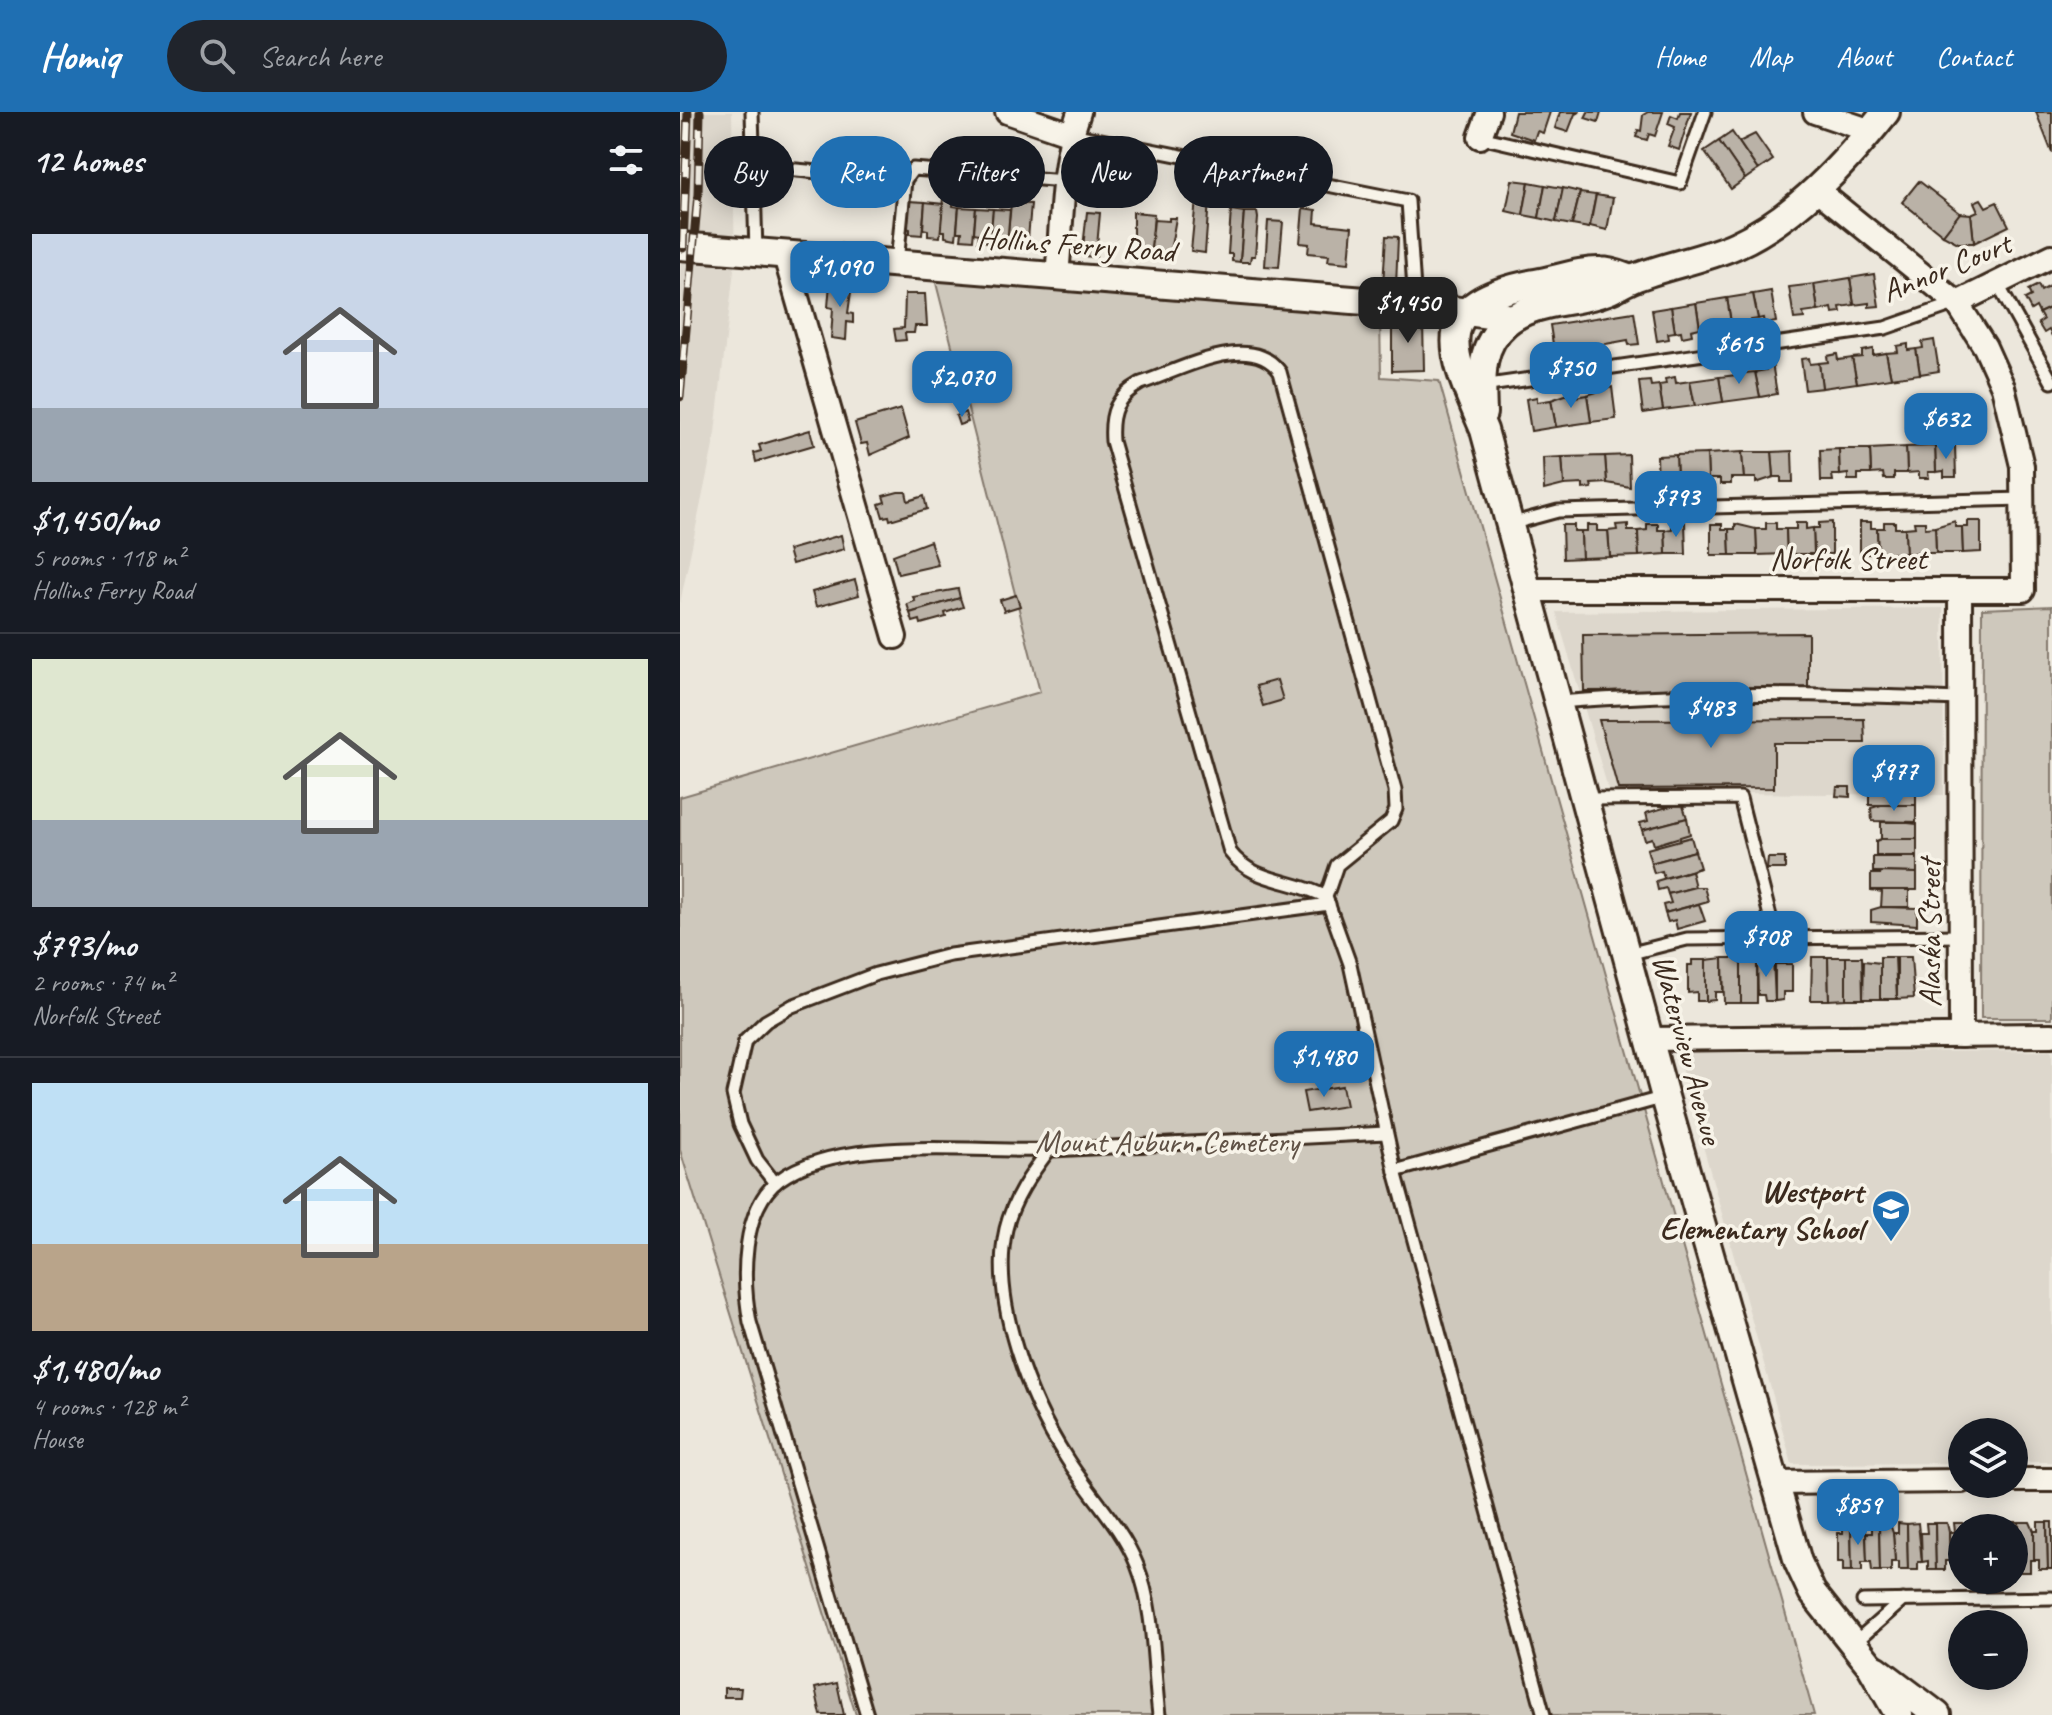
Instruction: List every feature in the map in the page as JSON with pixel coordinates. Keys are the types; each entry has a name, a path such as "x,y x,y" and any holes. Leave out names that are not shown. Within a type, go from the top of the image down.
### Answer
{"street":[{"path":"1007,112 1071,134 1079,112"},
{"path":"1480,137 1489,112"},
{"path":"1815,112 1878,122"},
{"name":"Hollins Ferry Road","path":"680,246 1415,305 1466,312 1506,323 1534,309 1609,291 1631,279 1738,244 1773,224 1816,189 1878,122"},
{"path":"1816,189 1957,303 1985,347 2003,387 2016,428 2024,499"},
{"path":"1057,277 1063,208"},
{"path":"785,256 895,637"},
{"name":"Annor Court","path":"1957,303 2052,256"},
{"name":"Hollins Ferry Road","path":"1466,312 1487,295 1509,288 1601,271 1631,279"},
{"name":"Waterview Avenue","path":"1466,312 1455,336 1455,356 1484,430 1773,1483 1805,1578 1820,1605 1870,1665 1937,1715"},
{"name":"Waterview Avenue","path":"1484,430 1484,357 1506,323"},
{"name":"Norfolk Street","path":"1529,590 2023,590 2024,499"},
{"name":"Alaska Street","path":"1960,590 1961,1036"},
{"path":"1650,1039 2052,1035"},
{"path":"2028,1480 2052,1480"},
{"path":"1773,1483 1948,1481"},
{"name":"Waterview Avenue","path":"1870,1665 1899,1715"}],"lane":[{"path":"752,112 752,136"},
{"path":"1480,137 1680,183 1705,112"},
{"path":"1071,134 1408,201 1415,305"},
{"path":"912,170 1061,181"},
{"path":"754,208 756,253"},
{"path":"897,264 902,208"},
{"path":"1997,283 2052,382"},
{"name":"Annor Court","path":"1482,386 1885,328 1957,303"},
{"path":"1328,900 1311,888 1248,872 1230,852 1112,441 1110,421 1116,404 1126,392 1141,383 1246,351 1273,361 1280,372 1395,790 1396,809 1391,821 1337,865 1328,900 1350,964 1395,1171 1544,1715"},
{"path":"1509,524 1558,511 2024,499"},
{"path":"1559,702 1802,695 1960,699"},
{"path":"1585,799 1740,798 1775,936"},
{"path":"775,1183 757,1160 740,1124 733,1094 745,1041 766,1021 792,1006 876,974 950,955 1328,900"},
{"path":"1628,954 1687,939 1961,936"},
{"path":"1395,1171 1665,1097"},
{"path":"867,1715 750,1322 743,1286 745,1255 753,1223 775,1183 812,1162 879,1151 1049,1150 1386,1133"},
{"path":"1049,1150 1022,1190 1006,1230 1003,1262 1006,1308 1043,1418 1137,1566 1146,1600 1159,1715"},
{"path":"1863,1601 2052,1598"},
{"path":"1852,1645 1903,1600"}],"shaded area":[{"path":"680,112 732,112 732,136 704,136 704,208 734,208 735,261 714,441 680,603"},
{"path":"1943,608 1944,795 1609,792 1556,612"},
{"name":"Westport Elementary School","path":"2052,1051 2052,1462 2028,1462 2028,1418 1948,1418 1948,1463 1792,1464 1677,1053"}],"green space":[{"name":"Mount Auburn Cemetery","path":"935,279 1380,314 1381,377 1439,381 1814,1715 856,1715 680,1150 680,797 1040,692"},
{"path":"2052,606 2052,1018 1981,1018 1982,609"}],"building":[{"path":"1515,112 1550,112 1543,133 1537,131 1534,140 1510,132"},
{"path":"1560,112 1580,112 1575,114 1568,132 1555,128"},
{"path":"1588,112 1601,112 1598,122 1585,118"},
{"path":"1663,112 1655,136 1649,134 1647,140 1636,137 1638,130 1641,131 1643,115"},
{"path":"1680,112 1691,112 1679,150 1668,146 1675,127 1668,124 1671,115 1678,118"},
{"path":"2036,112 2052,112 2052,153"},
{"path":"1732,132 1758,170 1745,179 1719,141"},
{"path":"1755,134 1773,160 1758,170 1739,142"},
{"path":"1719,141 1745,179 1731,189 1704,151"},
{"path":"1512,180 1529,182 1523,215 1506,211"},
{"path":"1919,181 1960,213 1943,235 1902,202"},
{"path":"1529,182 1545,185 1539,218 1523,215"},
{"path":"1545,185 1563,188 1556,222 1539,218"},
{"path":"1563,188 1580,192 1572,225 1556,222"},
{"path":"1580,193 1596,195 1589,228 1572,225"},
{"path":"1596,195 1613,198 1607,230 1590,226"},
{"path":"1981,199 1986,207 1997,202 2009,226 1974,243 1971,214 1978,211 1974,202"},
{"path":"912,201 925,202 922,235 910,234 910,229 906,228 907,208 912,208"},
{"path":"925,202 928,202 928,208 943,208 940,237 928,236 928,230 923,229"},
{"path":"942,208 959,208 956,239 945,237 945,231 940,231"},
{"path":"959,208 976,208 973,240 961,239 962,232 957,232"},
{"path":"976,208 993,209 990,242 978,241 979,234 974,233"},
{"path":"1011,208 1031,208 1028,239 1008,237 1007,244"},
{"path":"1195,208 1208,208 1205,253 1191,251"},
{"path":"1303,208 1316,210 1315,223 1352,227 1349,263 1328,261 1329,255 1308,253 1309,244 1300,243"},
{"path":"993,209 1010,210 1007,244 995,243 996,237 991,235 990,242"},
{"path":"1231,210 1244,212 1240,262 1232,261 1232,254 1228,254"},
{"path":"1087,212 1100,213 1096,257 1082,256"},
{"path":"1133,212 1154,214 1151,250 1133,249"},
{"path":"1244,212 1257,212 1258,218 1255,256 1251,256 1250,262 1240,262"},
{"path":"1960,213 1971,214 1974,243 1958,243 1943,235"},
{"path":"1169,218 1176,218 1170,252 1151,250 1154,220 1169,221"},
{"path":"1268,221 1283,222 1279,267 1265,266"},
{"path":"1386,236 1398,237 1396,286 1383,285"},
{"path":"1874,274 1879,306 1869,307 1869,303 1854,305 1850,278"},
{"path":"1850,278 1854,305 1840,307 1841,312 1833,313 1832,308 1818,311 1814,284"},
{"path":"830,283 852,285 848,313 853,314 853,323 847,322 846,340 831,338 833,308 828,307"},
{"path":"1814,284 1818,311 1803,313 1804,318 1794,319 1789,287"},
{"path":"2038,285 2041,291 2052,285 2052,307 2039,313 2036,307 2031,310 2025,299 2031,296 2028,290"},
{"path":"1771,291 1776,322 1764,324 1763,318 1758,319 1753,294"},
{"path":"905,294 925,294 927,326 915,326 914,333 905,333 906,340 896,341 894,329 904,328"},
{"path":"1753,294 1758,319 1751,320 1752,326 1740,328 1740,322 1731,323 1727,298"},
{"path":"1727,298 1731,323 1721,325 1722,331 1711,332 1710,327 1700,328 1696,303"},
{"path":"1696,303 1700,328 1691,330 1692,335 1682,337 1681,331 1675,332 1671,307"},
{"path":"1671,307 1675,332 1668,333 1669,339 1657,341 1652,310"},
{"path":"2052,307 2052,336 2049,330 2044,333 2038,323 2043,320 2039,313"},
{"path":"1634,312 1639,344 1629,345 1628,340 1600,345 1601,350 1592,351 1591,346 1564,350 1565,355 1555,357 1550,325"},
{"path":"1404,314 1412,315 1412,321 1423,321 1424,370 1392,371 1392,321 1404,321"},
{"path":"1934,340 1939,371 1920,374 1916,349 1923,348 1922,342"},
{"path":"1908,344 1908,350 1916,349 1920,374 1891,378 1886,353 1898,352 1897,346"},
{"path":"1873,349 1873,355 1886,353 1891,378 1857,383 1852,358 1862,357 1862,351"},
{"path":"1837,354 1838,360 1852,358 1857,383 1822,388 1819,363 1828,362 1827,356"},
{"path":"1809,358 1810,364 1819,363 1822,388 1805,390 1801,359"},
{"path":"1772,363 1777,394 1760,397 1755,372 1766,370 1765,364"},
{"path":"1744,368 1745,373 1755,372 1760,397 1723,402 1719,377 1736,375 1736,369"},
{"path":"1675,377 1676,383 1690,381 1695,406 1663,410 1659,385 1666,384 1665,379"},
{"path":"1719,377 1723,402 1695,406 1690,381"},
{"path":"1650,381 1651,386 1659,385 1663,410 1643,413 1639,382"},
{"path":"1612,387 1616,419 1591,422 1587,395"},
{"path":"1574,392 1574,397 1587,395 1591,422 1556,427 1551,400"},
{"path":"1537,397 1537,402 1551,400 1556,427 1531,431 1526,399"},
{"path":"901,409 909,438 870,455 867,443 861,444 855,423"},
{"path":"965,412 968,422 959,425 956,416"},
{"path":"810,430 814,445 756,462 754,453 761,451 759,445"},
{"path":"1935,446 1955,446 1956,477 1944,477 1944,471 1936,472"},
{"path":"1935,446 1936,472 1928,472 1929,478 1919,478 1919,472 1907,473 1906,447"},
{"path":"1906,447 1907,473 1894,473 1894,479 1884,479 1883,473 1871,474 1870,449"},
{"path":"1839,449 1840,475 1832,475 1833,481 1821,481 1820,450"},
{"path":"1839,449 1870,449 1871,474 1858,474 1858,480 1848,480 1848,474 1840,475"},
{"path":"1792,451 1793,482 1781,482 1781,477 1774,477 1772,452"},
{"path":"1742,452 1744,478 1731,478 1731,484 1720,484 1720,479 1708,479 1707,454"},
{"path":"1742,452 1772,452 1774,477 1756,483 1756,478 1744,478"},
{"path":"1707,454 1708,479 1695,480 1695,485 1685,486 1685,480 1677,480 1676,455"},
{"path":"1629,455 1630,487 1607,483 1605,456"},
{"path":"1676,455 1677,480 1670,480 1670,486 1658,486 1657,456"},
{"path":"1605,456 1607,483 1591,484 1592,488 1583,489 1583,484 1564,485 1562,457"},
{"path":"1562,457 1564,485 1544,490 1543,458"},
{"path":"906,492 908,501 924,496 927,509 890,520 889,516 883,517 879,504 885,502 883,496"},
{"path":"1955,521 1955,527 1962,527 1963,553 1936,553 1935,527"},
{"path":"1968,521 1981,521 1981,552 1963,553 1962,527 1968,527"},
{"path":"1672,522 1685,522 1686,554 1666,554 1665,530 1672,529"},
{"path":"1832,522 1832,554 1814,554 1813,528 1819,528 1819,523"},
{"path":"1860,522 1871,522 1871,528 1877,528 1878,554 1860,554"},
{"path":"1884,522 1895,522 1895,528 1905,528 1906,553 1878,554 1877,528 1884,528"},
{"path":"1914,522 1925,522 1925,528 1935,527 1936,553 1906,553 1905,528 1915,527"},
{"path":"1766,523 1776,523 1776,529 1786,529 1787,554 1757,555 1756,529 1766,529"},
{"path":"1796,523 1806,523 1806,529 1813,528 1814,554 1787,554 1786,529 1796,529"},
{"path":"1628,524 1628,531 1638,531 1639,556 1610,557 1608,531 1617,530 1616,525"},
{"path":"1647,524 1658,524 1658,530 1665,530 1666,554 1639,556 1638,531 1647,530"},
{"path":"1711,524 1722,524 1722,529 1729,529 1730,555 1711,555"},
{"path":"1735,524 1756,529 1757,555 1730,555 1729,529 1735,529"},
{"path":"1562,525 1574,525 1574,531 1581,531 1582,558 1563,559"},
{"path":"1587,525 1597,525 1597,531 1608,531 1610,557 1582,558 1581,531 1587,531"},
{"path":"841,535 844,549 792,564 788,550"},
{"path":"930,541 938,565 898,574 893,555"},
{"path":"855,580 859,595 816,607 812,592"},
{"path":"958,589 960,598 910,613 907,604 915,601 913,597"},
{"path":"1016,595 1020,606 1004,611 1000,600"},
{"path":"960,598 963,607 945,613 946,617 921,624 920,620 913,622 910,613"},
{"path":"1808,633 1808,690 1584,691 1583,635"},
{"path":"1277,680 1283,700 1263,706 1256,686"},
{"path":"1864,719 1865,743 1774,743 1774,788 1618,789 1599,720"},
{"path":"1837,787 1850,787 1850,797 1836,796"},
{"path":"1916,792 1916,805 1869,805 1869,793"},
{"path":"1682,803 1687,818 1642,830 1640,823 1648,821 1646,813"},
{"path":"1916,805 1916,822 1872,821 1871,808"},
{"path":"1687,818 1690,834 1654,845 1652,838 1645,840 1642,830"},
{"path":"1881,822 1916,822 1908,823 1917,824 1917,839 1881,839"},
{"path":"1691,837 1695,851 1651,863 1647,849"},
{"path":"1917,839 1917,856 1876,856 1876,841"},
{"path":"1695,851 1700,868 1664,878 1662,871 1654,873 1651,863"},
{"path":"1873,857 1917,857 1917,873 1873,872"},
{"path":"1768,858 1785,858 1785,869 1767,869"},
{"path":"1700,868 1691,871 1695,887 1668,894 1666,888 1658,890 1656,881"},
{"path":"1873,872 1917,873 1917,890 1871,890 1871,874 1881,874"},
{"path":"1704,887 1708,901 1665,913 1663,905 1671,903 1668,894"},
{"path":"1871,890 1909,890 1909,907 1881,907 1882,892"},
{"path":"1699,904 1705,921 1677,929 1675,920 1668,922 1665,913"},
{"path":"1881,907 1917,908 1917,925 1871,922 1871,910"},
{"path":"1812,957 1828,957 1829,1000 1811,1000"},
{"path":"1828,957 1846,957 1846,999 1829,1000"},
{"path":"1846,957 1862,957 1863,999 1846,999"},
{"path":"1880,957 1895,957 1897,999 1880,999"},
{"path":"1897,957 1911,957 1914,998 1897,999"},
{"path":"1723,958 1723,992 1715,992 1715,1000 1706,1001 1706,960"},
{"path":"1723,958 1741,958 1741,1003 1724,1003"},
{"path":"1741,958 1757,958 1757,1003 1741,1003"},
{"path":"1757,958 1773,958 1775,1001 1765,1001 1764,995 1758,995"},
{"path":"1692,960 1706,960 1706,1001 1697,1001 1697,992 1688,993 1688,965 1692,965"},
{"path":"1864,961 1880,963 1880,999 1863,999"},
{"path":"1775,964 1792,964 1792,992 1783,992 1783,1000 1775,1001"},
{"path":"1342,1086 1346,1106 1307,1112 1303,1092"},
{"path":"2028,1522 2034,1531 2034,1560 2030,1560 2030,1572"},
{"path":"2038,1522 2047,1522 2048,1569 2039,1569 2039,1560 2034,1560 2034,1531 2038,1531"},
{"path":"2047,1522 2052,1522 2052,1569 2048,1569"},
{"path":"1898,1523 1907,1524 1908,1570 1899,1570 1899,1562 1895,1562 1893,1533 1898,1533"},
{"path":"1918,1523 1922,1562 1918,1562 1918,1570 1908,1570 1907,1524"},
{"path":"1926,1523 1935,1523 1936,1570 1928,1570 1928,1561 1922,1562 1921,1533 1927,1533"},
{"path":"1935,1523 1947,1523 1948,1561 1945,1561 1945,1570 1936,1570"},
{"path":"1843,1524 1851,1524 1852,1571 1843,1571 1843,1562 1838,1562 1838,1533 1843,1533"},
{"path":"1851,1524 1863,1524 1866,1533 1867,1562 1862,1562 1862,1571 1852,1571"},
{"path":"1872,1524 1879,1524 1880,1571 1872,1571 1871,1562 1867,1562 1866,1533 1872,1533"},
{"path":"1879,1524 1890,1524 1893,1533 1895,1562 1891,1562 1891,1571 1880,1571"},
{"path":"837,1683 844,1715 821,1715 815,1688"},
{"path":"724,1688 741,1688 740,1697 724,1697"}],"railway":[{"path":"683,248 688,112"},
{"path":"680,397 698,194 700,112"}],"place":[{"name":"Westport Elementary School","path":"1891,1243"}]}
